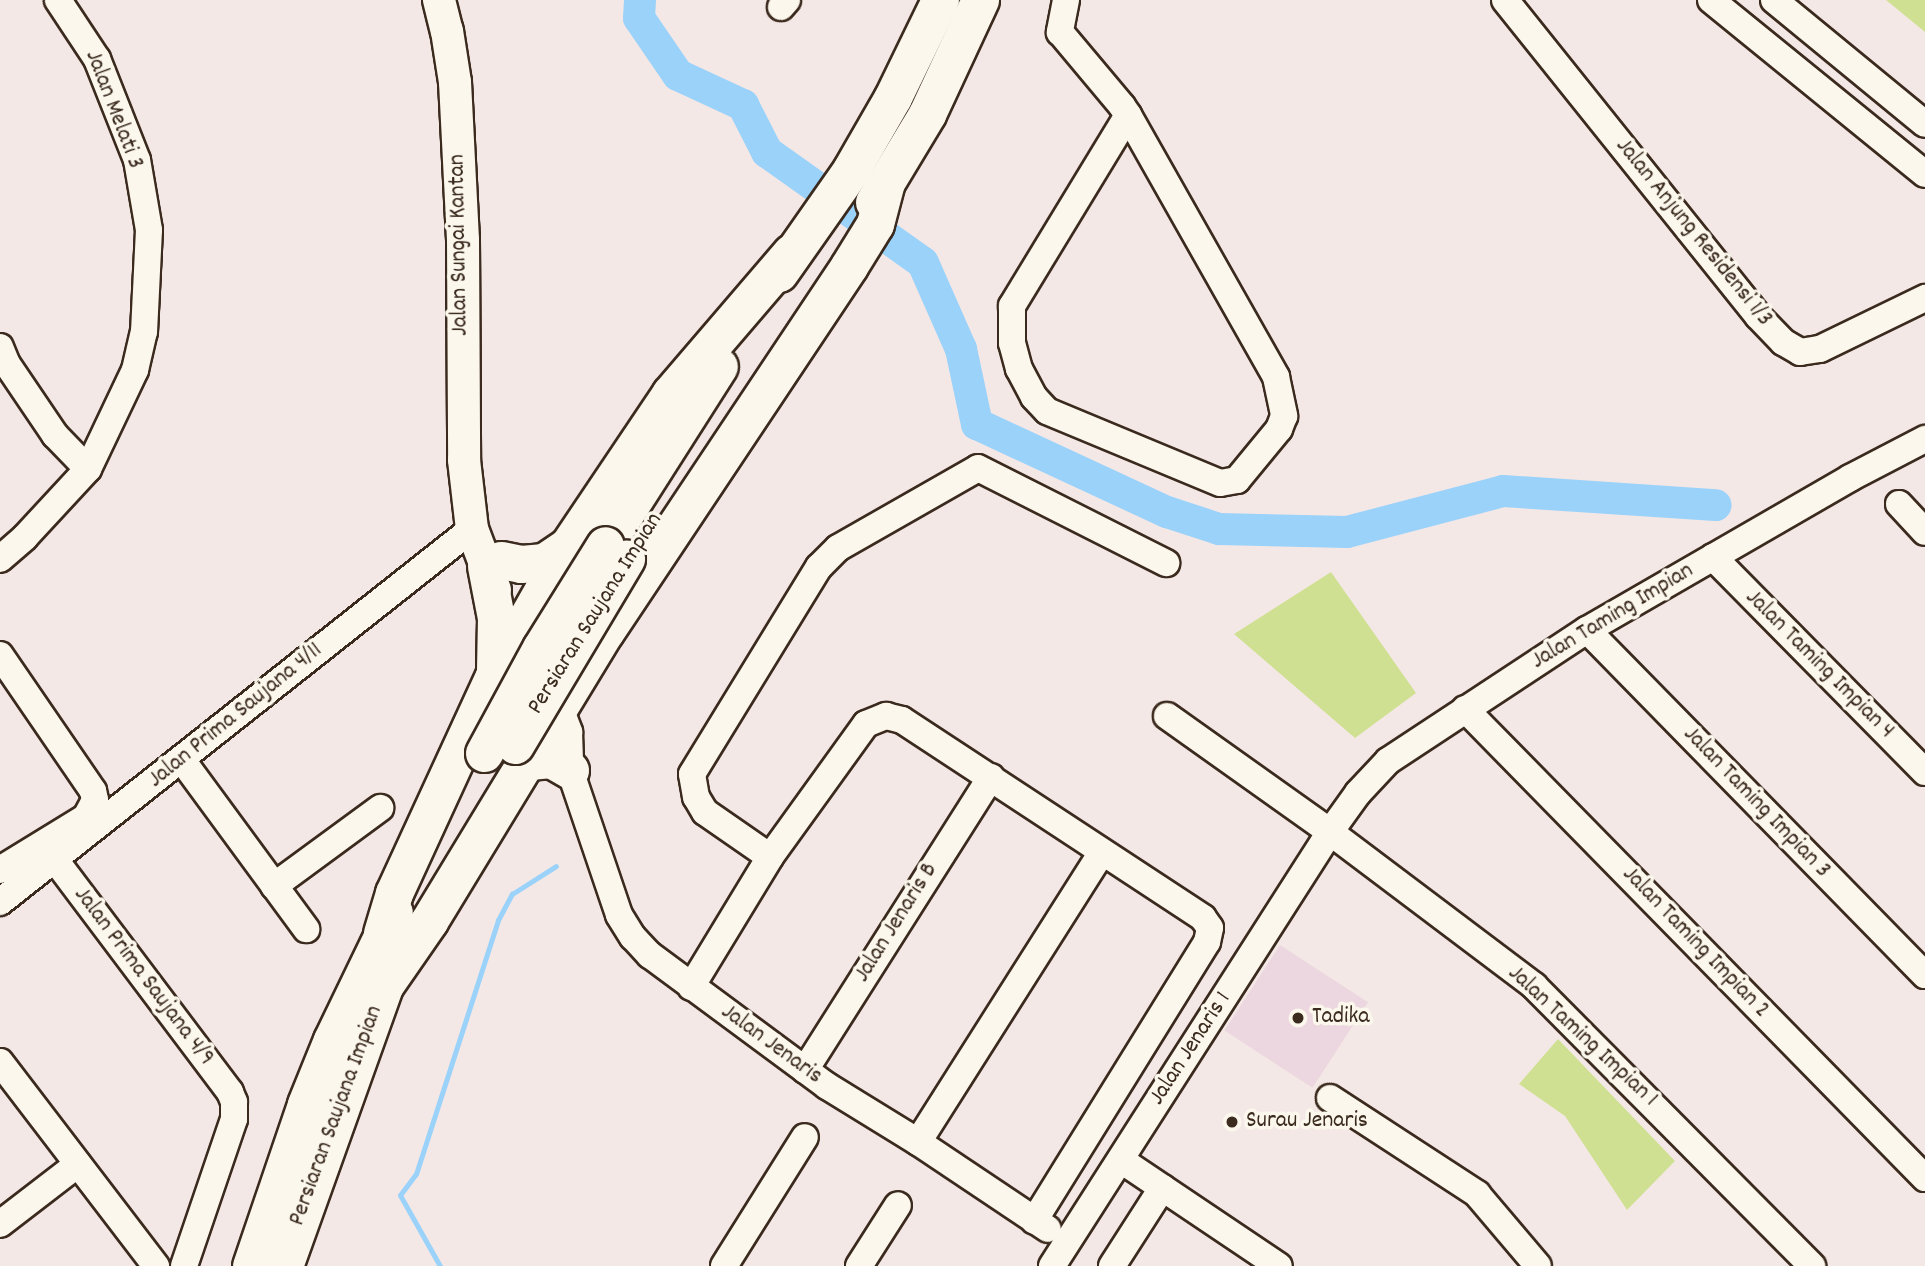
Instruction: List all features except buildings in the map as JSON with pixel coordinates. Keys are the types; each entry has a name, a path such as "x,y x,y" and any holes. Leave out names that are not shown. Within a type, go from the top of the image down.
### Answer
{"highway":[{"name":"Persiaran Saujana Impian","path":"284,1266 382,989 411,919 506,759 615,552 800,241 851,170 893,97 940,0"},
{"path":"506,759 554,719 605,632 852,250 927,114 980,0"},
{"path":"382,933 394,894 495,676 568,546 670,394 800,241"},
{"name":"Persiaran Saujana Impian","path":"615,552 852,250"},
{"path":"495,676 493,563 544,562 568,546"},
{"name":"Persiaran Saujana Impian","path":"251,1266 306,1104 382,933 506,759"},
{"path":"506,759 551,759 570,771"}],"main road":[{"name":"Jalan Sungai Kantan","path":"439,0 455,82 463,240 462,421 472,529 493,563 554,719"},
{"name":"Jalan Sungai Kantan","path":"468,492 486,523 493,563"}],"street":[{"name":"Jalan Melati 3","path":"0,559 26,537 88,469 135,370 144,332 149,230 137,160 111,91 80,29 58,0"},
{"path":"1066,0 1060,32 1128,115 1276,377 1284,416 1279,429 1237,480 1220,483 1047,411 1034,397 1019,369 1012,343 1013,306 1128,115"},
{"name":"Jalan Anjung Residensi 1/3","path":"1505,0 1758,316 1783,342 1800,352 1820,349 1925,298"},
{"path":"1711,0 1925,174"},
{"path":"1774,0 1925,124"},
{"path":"0,347 7,365 55,435 88,469"},
{"name":"Jalan Taming Impian","path":"1330,832 1359,793 1388,761 1465,709 1587,630 1850,478 1925,439"},
{"path":"770,857 705,812 696,797 692,774 819,567 838,548 978,468 1166,563"},
{"path":"1899,504 1925,532"},
{"name":"Jalan Prima Saujana 4/11","path":"0,902 56,861 299,664 472,529"},
{"name":"Jalan Taming Impian 4","path":"1713,557 1925,772"},
{"name":"Jalan Taming Impian 3","path":"1587,630 1925,975"},
{"path":"0,655 93,791 95,800 86,817 0,870"},
{"name":"Jalan Taming Impian 2","path":"1465,709 1925,1178"},
{"path":"691,987 770,857 866,724 886,716 902,720 1203,918 1210,928 1207,942 1034,1221"},
{"name":"Jalan Taming Impian 1","path":"1167,716 1330,832 1534,986 1812,1266"},
{"name":"Jalan Jenaris","path":"554,719 619,915 632,937 691,987 805,1070 1066,1242"},
{"path":"182,760 306,929"},
{"name":"Jalan Jenaris B","path":"805,1070 990,777"},
{"path":"274,886 380,808"},
{"name":"Jalan Jenaris 1","path":"1052,1266 1330,832"},
{"path":"918,1142 1102,852"},
{"name":"Jalan Prima Saujana 4/9","path":"56,861 230,1093 235,1114 184,1266"},
{"path":"0,1062 156,1266"},
{"path":"1330,1098 1477,1194 1538,1266"},
{"path":"724,1266 806,1137"},
{"path":"1121,1160 1279,1266"},
{"path":"0,1224 78,1164"},
{"path":"1112,1266 1162,1188"},
{"path":"859,1266 898,1205"}],"shaded area":[{"name":"Tadika","path":"1280,945 1368,1002 1313,1088 1224,1031"}],"green space":[{"path":"1886,0 1925,0 1925,32"},
{"path":"1331,572 1416,693 1355,738 1234,634"},
{"path":"1558,1039 1675,1161 1627,1210 1565,1116 1519,1084"}],"waterway":[{"path":"640,0 639,18 678,75 743,105 767,152 923,263 961,349 977,424 1167,512 1219,529 1347,532 1503,491 1716,505"},
{"path":"440,1266 400,1195 416,1174 498,920 512,894 556,866"}],"place":[{"name":"Tadika","path":"1298,1018"},
{"name":"Surau Jenaris","path":"1232,1122"}]}
